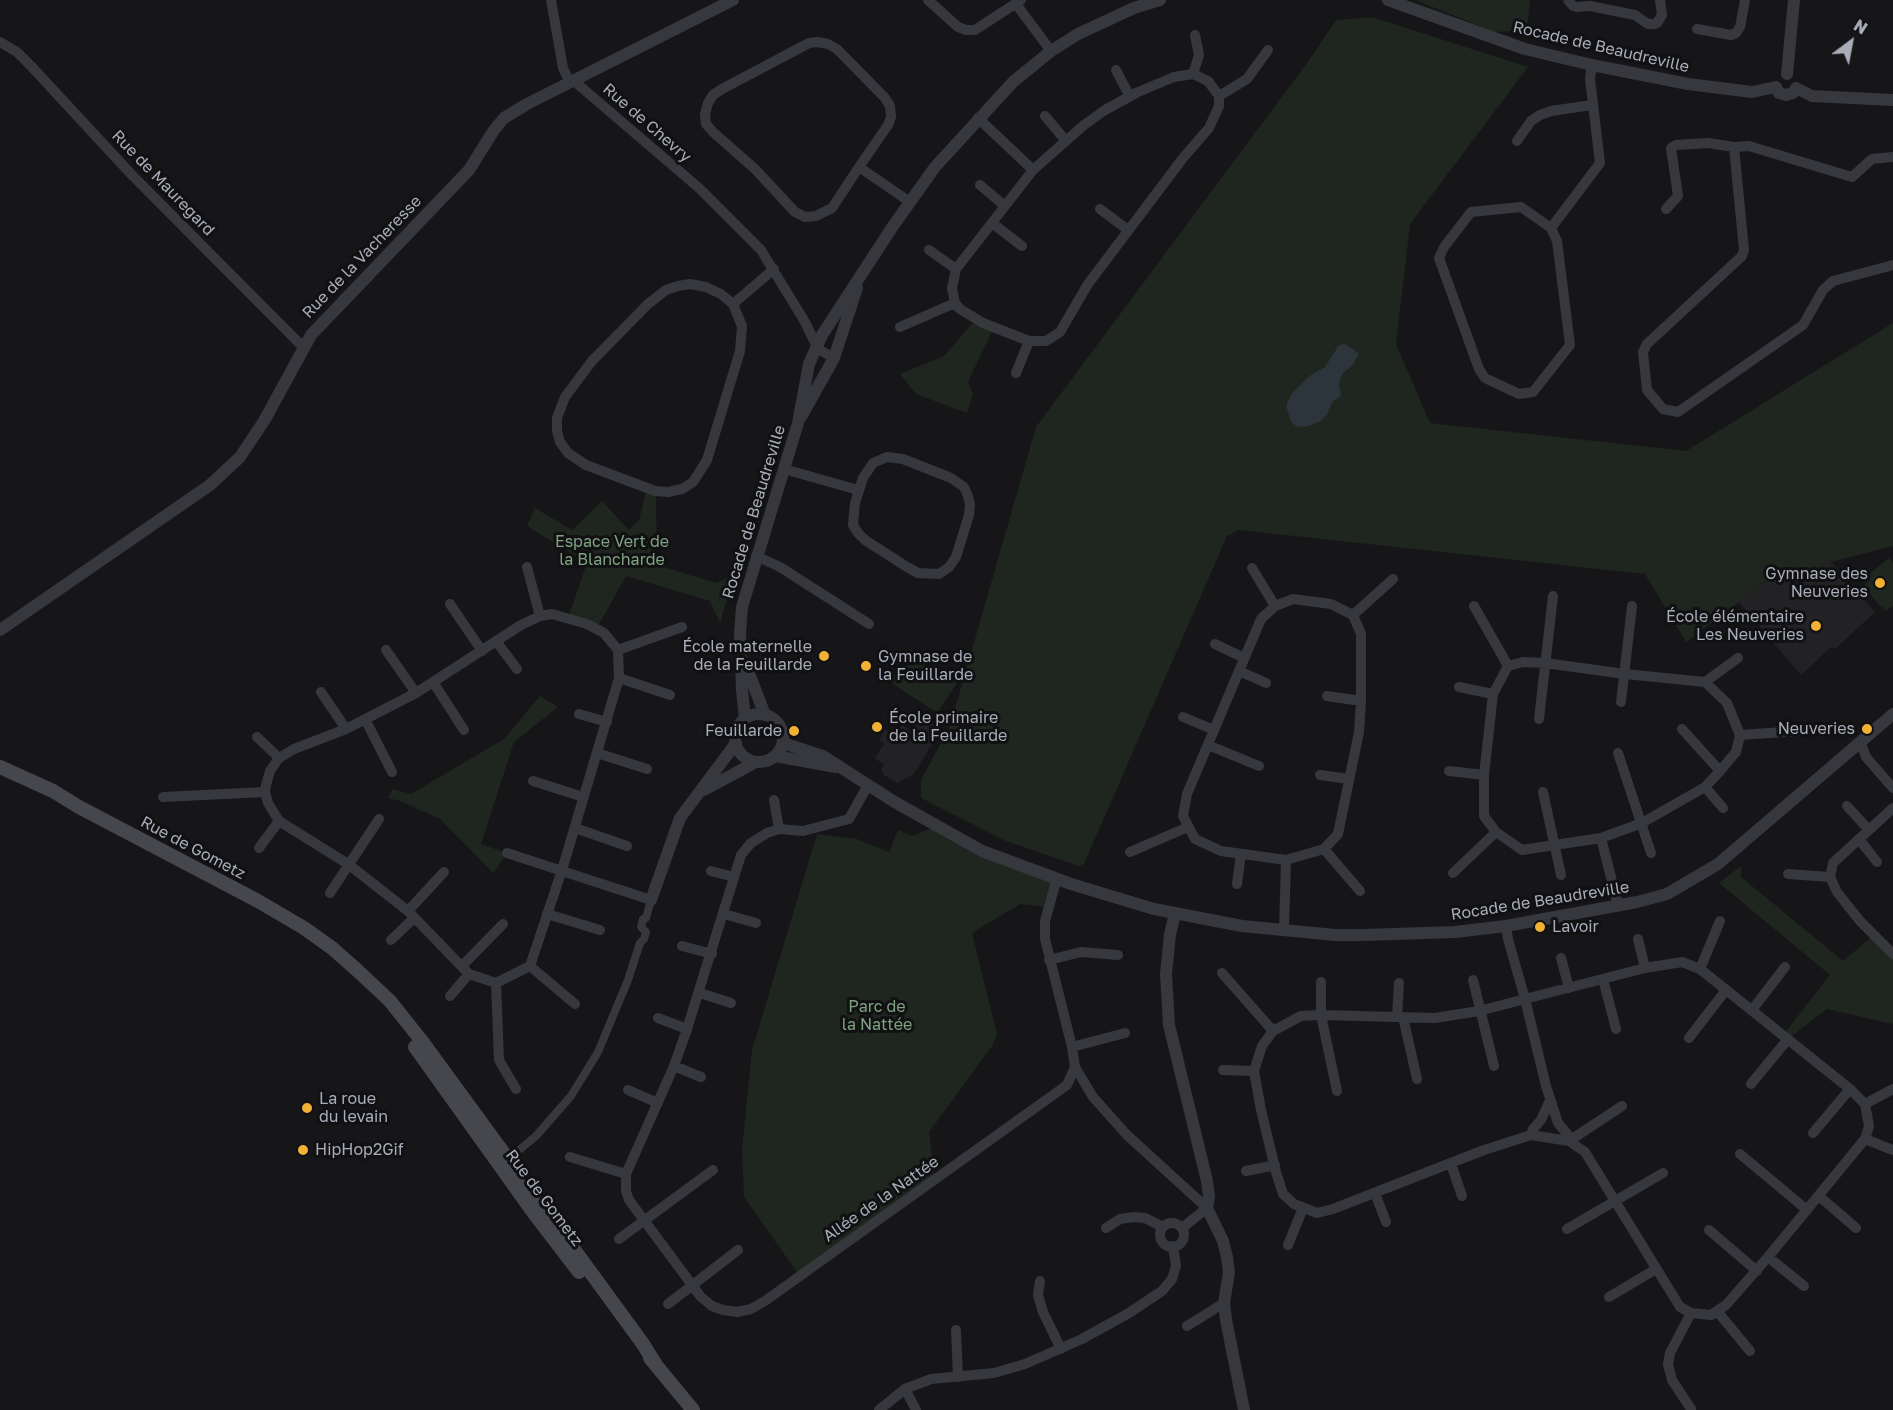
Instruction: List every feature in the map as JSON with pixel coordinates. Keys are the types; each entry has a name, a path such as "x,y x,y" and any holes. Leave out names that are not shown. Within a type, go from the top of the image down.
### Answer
{"main road":[{"name":"Rue de Gometz","path":"0,767 53,791 304,928 332,948 376,988 385,1004 417,1043 483,1134 574,1266 693,1410"},
{"name":"Rue de Gometz","path":"0,774 79,807"}],"street":[{"path":"551,0 563,68 572,82"},
{"name":"Rue de la Vacheresse","path":"0,630 210,485 240,457 264,421 311,335 469,170 504,118 732,0"},
{"path":"928,0 958,27 966,30 975,30 984,26 1019,2 1051,51"},
{"name":"Rocade de Beaudreville","path":"745,719 740,647 742,607 798,423 809,364 816,345 935,167 1013,82 1051,51 1078,34 1134,8 1161,0"},
{"name":"Rocade de Beaudreville","path":"1388,0 1525,49 1592,65 1678,82 1752,92 1776,87"},
{"path":"1568,0 1572,6 1577,8 1590,6 1624,13 1640,18 1648,24 1654,24 1662,15 1660,0"},
{"path":"1697,30 1731,35 1736,33 1740,27 1745,0"},
{"path":"1787,74 1794,0"},
{"path":"1193,74 1199,55 1195,35"},
{"name":"Rue de Mauregard","path":"0,42 17,52 31,66 131,174 304,348"},
{"path":"809,43 828,44 837,49 890,106 891,117 888,125 860,167 832,208 816,216 805,217 795,212 706,124 705,114 708,103 713,94 809,43"},
{"path":"1219,96 1247,79 1268,50"},
{"path":"1551,228 1600,163 1592,105 1590,79 1592,65"},
{"path":"1116,70 1130,95"},
{"path":"1193,74 1208,81 1219,96 1220,106 1209,128 1183,158 1088,284 1060,333 1046,341 1029,341 983,323 960,309 955,303 952,288 956,269 1033,170 1105,110 1130,95 1174,77 1193,74"},
{"path":"1787,74 1795,79 1796,88 1792,93 1786,95 1779,93 1776,87 1778,78 1787,74"},
{"name":"Rue de Chevry","path":"572,82 699,188 761,250 805,322 816,345"},
{"path":"1796,88 1812,96 1893,100"},
{"path":"1517,141 1531,121 1540,115 1551,111 1592,105"},
{"path":"1045,116 1066,141"},
{"path":"978,118 1033,170"},
{"path":"1666,209 1678,196 1671,148 1676,145 1749,146 1852,177 1872,159 1893,157"},
{"path":"1734,147 1744,250 1742,256 1647,344 1643,352 1647,390 1663,409 1678,412 1803,326 1823,290 1833,281 1893,265"},
{"path":"860,167 910,202"},
{"path":"980,185 1005,206"},
{"path":"1521,207 1551,228 1557,241 1570,345 1533,392 1520,394 1485,378 1479,369 1439,258 1444,247 1471,212 1521,207"},
{"path":"1100,209 1128,230"},
{"path":"992,223 1022,246"},
{"path":"929,250 956,269"},
{"path":"733,304 774,269"},
{"name":"Rocade de Beaudreville","path":"798,423 834,358 860,278"},
{"path":"690,284 706,287 733,304 742,326 740,351 707,460 693,482 682,489 668,492 655,491 586,465 568,453 560,442 557,431 557,418 565,398 592,361 648,304 666,290 690,284"},
{"path":"900,327 955,303"},
{"path":"805,322 815,326 828,325"},
{"path":"1016,373 1029,341"},
{"path":"816,345 818,349 834,358"},
{"path":"887,457 903,459 958,481 964,487 970,505 956,557 949,567 939,574 918,573 865,540 853,525 858,490 867,470 873,463 887,457"},
{"path":"784,469 858,490"},
{"path":"756,556 780,567 869,624"},
{"path":"527,567 540,615"},
{"path":"1252,568 1275,606"},
{"path":"1353,615 1393,579"},
{"path":"1539,719 1553,596"},
{"path":"1293,599 1331,604 1353,615 1361,634 1359,732 1338,834 1324,849 1286,860 1221,851 1195,839 1183,816 1187,794 1261,619 1275,606 1293,599"},
{"path":"450,604 482,651"},
{"path":"1474,606 1508,666"},
{"path":"1621,702 1632,606"},
{"path":"552,614 597,628 618,650 620,678 562,870 530,966 496,983 466,970 411,914 348,864 279,821 268,803 265,792 270,771 279,758 294,748 346,729 416,693 540,615 552,614"},
{"path":"618,650 682,627"},
{"path":"496,641 516,669"},
{"path":"1215,644 1244,658"},
{"name":"Rocade de Beaudreville","path":"740,647 765,715"},
{"path":"386,650 416,693"},
{"path":"1705,682 1738,658"},
{"path":"1523,662 1545,663 1705,682 1727,703 1740,735 1736,752 1705,787 1642,824 1601,838 1522,850 1496,832 1484,816 1484,776 1493,694 1508,666 1523,662"},
{"path":"1239,671 1266,683"},
{"path":"620,678 670,695"},
{"path":"433,682 464,730"},
{"path":"1459,687 1493,694"},
{"path":"321,692 346,729"},
{"path":"1327,696 1361,701"},
{"path":"579,714 607,722"},
{"name":"Rocade de Beaudreville","path":"783,743 823,756 868,785 982,851 1119,899 1175,914 1284,931 1363,935 1455,932 1506,926 1667,894 1718,864 1893,714"},
{"path":"700,792 756,762 769,760 775,756 783,743 781,729 777,723 765,715 745,719 737,730 736,743 742,756 756,762"},
{"path":"1183,717 1214,730"},
{"path":"365,719 392,772"},
{"path":"1682,729 1720,771"},
{"path":"1740,735 1799,731"},
{"path":"257,737 279,758"},
{"path":"518,1151 536,1136 571,1096 598,1052 628,980 640,943 644,939 646,932 641,927 643,919 646,918 680,818 736,743"},
{"path":"1861,743 1866,757 1893,788"},
{"path":"1208,745 1259,766"},
{"path":"597,753 647,769"},
{"path":"1618,753 1651,854"},
{"name":"Rocade de Beaudreville","path":"775,756 838,767"},
{"path":"1449,771 1484,776"},
{"path":"1320,776 1349,780"},
{"path":"533,781 583,797"},
{"path":"570,1157 626,1174 674,1066 700,993 741,855 752,843 767,833 779,829 803,831 849,819 868,785"},
{"path":"1705,787 1723,808"},
{"path":"163,797 265,792"},
{"path":"1543,792 1561,875"},
{"path":"774,800 779,829"},
{"path":"1848,806 1869,829"},
{"path":"1893,808 1833,862 1830,877 1837,892 1860,921 1893,954"},
{"path":"330,894 379,819"},
{"path":"259,848 279,821"},
{"path":"1130,852 1188,827"},
{"path":"575,828 627,846"},
{"path":"1453,873 1496,832"},
{"path":"1601,838 1618,905"},
{"path":"1858,838 1877,862"},
{"path":"1324,849 1360,891"},
{"path":"507,853 651,900"},
{"path":"1237,884 1241,854"},
{"path":"1284,931 1286,860"},
{"path":"711,871 734,877"},
{"path":"392,940 444,872"},
{"path":"1788,874 1830,877"},
{"path":"1057,878 1045,921 1045,939 1075,1067 1093,1097 1127,1135 1207,1208 1223,1241 1227,1257 1229,1272 1224,1303 1244,1410"},
{"path":"547,914 600,930"},
{"path":"724,914 756,923"},
{"path":"1175,914 1170,934 1166,974 1168,1025 1207,1181 1207,1208"},
{"path":"1700,969 1720,921"},
{"path":"450,996 466,970 503,924"},
{"path":"1506,926 1550,1100 1558,1123 1568,1135 1569,1141"},
{"path":"1638,939 1645,968"},
{"path":"682,946 712,954"},
{"path":"1049,960 1081,952 1118,955"},
{"path":"1561,958 1569,988"},
{"path":"1682,962 1700,969 1850,1089 1865,1104 1869,1126 1865,1139 1757,1271 1726,1305 1711,1315 1691,1313 1680,1307 1585,1152 1569,1141 1531,1135 1317,1213 1303,1208 1283,1194 1260,1110 1254,1071 1262,1046 1273,1031 1301,1016 1435,1018 1479,1011 1645,968 1682,962"},
{"path":"530,966 575,1004"},
{"path":"1752,1010 1785,967"},
{"path":"1222,973 1273,1031"},
{"path":"1603,979 1616,1029"},
{"path":"1473,980 1494,1066"},
{"path":"1321,982 1320,1015 1337,1091"},
{"path":"496,983 500,1060 516,1089"},
{"path":"1399,984 1400,1017 1417,1079"},
{"path":"1689,1038 1726,990"},
{"path":"700,993 731,1003"},
{"path":"658,1018 687,1029"},
{"path":"1072,1047 1125,1033"},
{"path":"1751,1084 1788,1039"},
{"path":"674,1066 701,1077"},
{"name":"Allée de la Nattée","path":"626,1174 626,1191 629,1200 701,1297 712,1306 723,1310 737,1312 751,1309 1057,1093 1067,1085 1075,1067"},
{"path":"1223,1070 1254,1071"},
{"path":"1813,1132 1850,1089"},
{"path":"1865,1104 1893,1089"},
{"path":"628,1090 658,1103"},
{"path":"1531,1135 1550,1100"},
{"path":"1569,1141 1622,1106"},
{"path":"1865,1139 1893,1150"},
{"path":"1740,1154 1807,1210"},
{"path":"1451,1164 1462,1196"},
{"path":"1246,1171 1275,1165"},
{"path":"619,1239 713,1170"},
{"path":"1568,1229 1663,1173"},
{"path":"1375,1193 1386,1222"},
{"path":"1819,1196 1856,1228"},
{"path":"1182,1228 1207,1208"},
{"path":"1288,1245 1303,1208"},
{"path":"1106,1228 1120,1219 1134,1217 1145,1218 1163,1227"},
{"path":"1163,1227 1172,1223 1182,1228"},
{"path":"1163,1227 1160,1238 1165,1245 1173,1246 1183,1240 1182,1228"},
{"path":"1709,1230 1757,1271"},
{"path":"879,1410 905,1389 931,1379 994,1372 1024,1364 1061,1349 1129,1313 1162,1291 1172,1279 1176,1266 1173,1246"},
{"path":"668,1304 738,1250"},
{"path":"1768,1257 1804,1286"},
{"path":"1609,1297 1656,1269"},
{"path":"1040,1281 1038,1295 1043,1312 1061,1349"},
{"path":"1187,1326 1224,1303"},
{"path":"1717,1311 1750,1351"},
{"path":"1690,1409 1672,1380 1668,1364 1670,1353 1691,1313"},
{"path":"956,1330 958,1377"},
{"path":"905,1389 916,1410"}],"shaded area":[{"path":"1345,344 1359,354 1352,366 1343,373 1339,383 1341,396 1333,401 1321,421 1305,427 1296,426 1291,421 1287,409 1292,393 1311,375 1325,367 1339,345"},
{"path":"1831,562 1875,612 1835,649 1831,647 1801,675 1739,602 1761,583"},
{"path":"920,715 941,729 914,774 897,783 884,775 881,770 884,765 875,758 884,744 879,740 885,730 900,739 905,731 900,728 902,725 910,730"}],"green space":[{"path":"1415,0 1530,0 1527,30 1495,32"},
{"path":"1372,17 1528,67 1410,224 1396,344 1430,423 1686,451 1893,323 1893,546 1800,570 1761,583 1686,642 1645,574 1239,530 1227,536 1084,864 1079,866 1006,841 921,798 921,780 950,726 1036,427 1307,63 1336,20"},
{"path":"976,319 994,327 968,382 973,394 967,413 916,394 900,374 944,356"},
{"name":"Espace Vert de la Blancharde","path":"646,493 656,496 657,565 716,583 734,575 720,623 710,601 626,576 597,628 568,618 587,563 527,526 535,508 572,530 602,501 629,530 639,520"},
{"name":"Gymnase des Neuveries","path":"1889,558 1893,563 1893,606 1886,611 1863,586 1870,580 1867,576"},
{"path":"911,649 959,680 937,713 890,682"},
{"path":"540,696 558,707 514,742 481,844 507,853 493,873 440,819 388,798 393,789 411,794 504,739"},
{"name":"Parc de la Nattée","path":"937,826 1057,878 1048,907 1020,904 972,933 997,1034 992,1046 929,1132 935,1179 799,1275 744,1197 742,1149 752,1050 817,834 857,839 889,852 898,830 912,836"},
{"path":"1741,866 1741,877 1843,961 1874,935 1893,954 1893,1024 1827,1009 1788,1039 1783,1035 1830,975 1719,883"}],"place":[{"name":"Gymnase des Neuveries","path":"1880,583"},
{"name":"École élémentaire Les Neuveries","path":"1816,626"},
{"name":"École maternelle de la Feuillarde","path":"824,656"},
{"name":"Gymnase de la Feuillarde","path":"866,666"},
{"name":"École primaire de la Feuillarde","path":"877,727"},
{"name":"Neuveries","path":"1867,729"},
{"name":"Feuillarde","path":"794,731"},
{"name":"Lavoir","path":"1540,927"},
{"name":"La roue du levain","path":"307,1108"},
{"name":"HipHop2Gif","path":"303,1150"}]}
